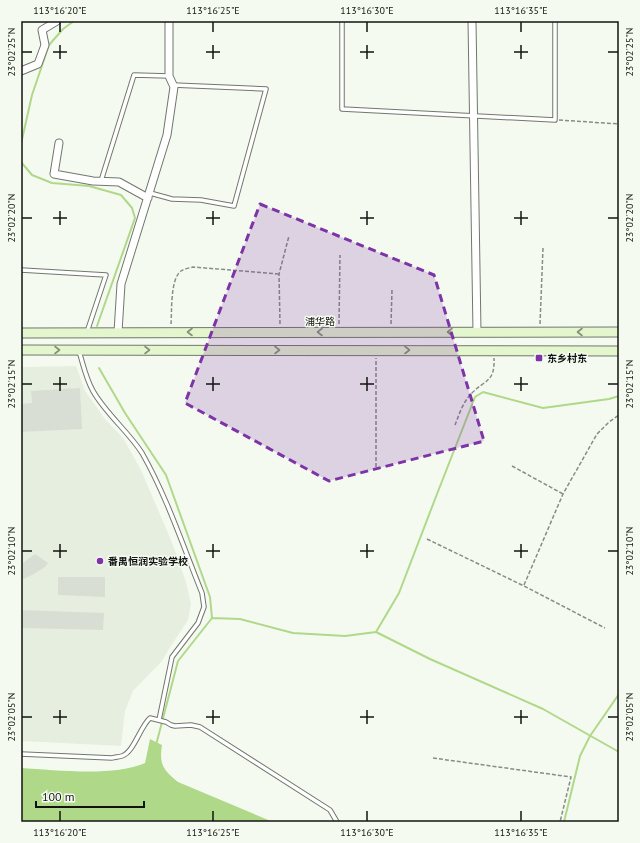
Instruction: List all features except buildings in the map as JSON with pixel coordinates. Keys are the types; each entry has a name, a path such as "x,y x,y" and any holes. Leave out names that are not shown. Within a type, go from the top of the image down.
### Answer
{"main road":[{"name":"浦华路","path":"21,333 619,332"},
{"path":"21,350 619,351"}],"street":[{"path":"21,71 38,64 45,46 42,30 57,21"},
{"path":"118,332 121,284 167,135 174,87 168,76 169,21"},
{"path":"472,21 478,332"},
{"path":"59,143 54,174 119,182 149,195"}],"lane":[{"path":"342,21 342,110 555,120 555,21"},
{"path":"102,181 134,75 168,76"},
{"path":"149,195 172,199 200,200 234,206 266,88 173,85"},
{"path":"21,270 106,275 89,332"},
{"path":"78,350 93,390 102,404 124,428 141,452 159,484 202,593 204,607 198,623 172,658 159,720"},
{"path":"21,754 112,758 124,756 134,744 145,722 150,718 175,726 191,725 200,727 330,810 336,822"}],"path":[{"path":"555,120 619,124"},
{"path":"280,332 279,274 289,236"},
{"path":"540,332 543,248"},
{"path":"339,332 340,255"},
{"path":"171,332 173,289 178,274 181,270 193,267 279,274"},
{"path":"390,332 392,290"},
{"path":"376,350 376,467"},
{"path":"455,425 471,394 486,383 492,376 495,368 494,350"},
{"path":"524,586 562,494 597,434 619,414"},
{"path":"512,466 562,494"},
{"path":"427,539 606,628"},
{"path":"433,758 571,777 560,822"}],"highlighted area":[{"path":"260,204 434,275 484,441 329,481 185,403"}],"shaded area":[{"name":"番禺恒润实验学校","path":"76,366 85,391 105,419 123,438 141,470 171,540 186,582 191,604 188,620 162,661 133,691 125,711 121,746 21,741 21,367"},
{"path":"150,739 162,745 161,757 163,766 178,782 273,822 21,822 21,768 84,772 117,770 132,767 145,763"}],"waterway":[{"path":"21,144 32,95 49,45 63,29 74,21"},
{"path":"21,154 21,162 32,175 52,183 89,186 121,195 132,208 135,218 97,326"},
{"path":"99,368 125,413 166,475 210,597 212,618 178,661 156,745"},
{"path":"212,618 240,619 293,633 345,636 376,632 399,593 475,397 483,392 543,408 609,399 619,396"},
{"path":"376,632 430,659 543,709 619,752"},
{"path":"564,822 580,756 590,736 619,694"}],"place":[{"name":"东乡村东","path":"539,358"},
{"name":"番禺恒润实验学校","path":"100,561"}]}
